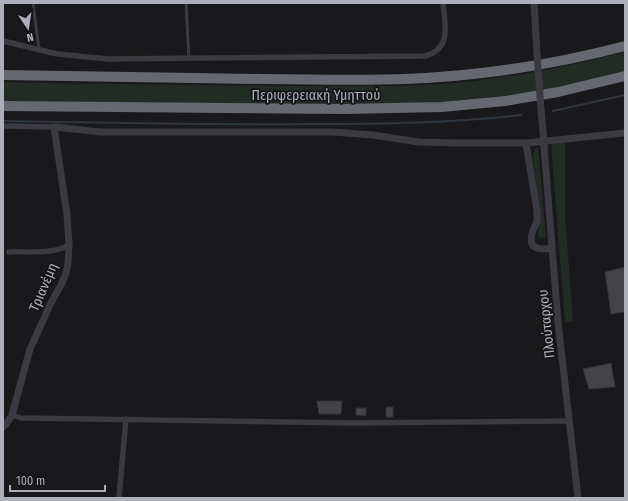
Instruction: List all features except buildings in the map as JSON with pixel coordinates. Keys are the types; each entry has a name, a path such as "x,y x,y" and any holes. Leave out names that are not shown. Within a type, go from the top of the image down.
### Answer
{"highway":[{"name":"Περιφερειακή Υμηττού","path":"3,75 164,78 406,79 465,75 525,67 584,56 625,46"},
{"name":"Περιφερειακή Υμηττού","path":"3,106 345,109 442,107 505,101 558,92 625,76"}],"street":[{"path":"3,41 67,56 108,59 408,56 436,52 443,44 445,37 443,3"},
{"name":"Πλούταρχου","path":"534,3 558,322 578,498"},
{"path":"3,126 54,127 101,132 332,132 373,135 419,142 460,143 526,143 625,133"},
{"name":"Τριανέμη","path":"3,427 12,415 30,350 51,302 66,273 69,245 65,196 54,127"},
{"path":"526,143 537,211 537,221 532,235 532,244 534,247 541,250 552,248"},
{"path":"9,252 51,251 69,245"},
{"path":"12,415 21,418 352,423 569,421"},
{"path":"119,498 126,419"}],"lane":[{"path":"33,3 39,50"},
{"path":"186,3 189,59"}],"shaded area":[{"path":"625,52 625,72 517,94 432,103 346,105 3,101 3,82 289,86 428,85 474,81 531,73"},
{"path":"565,141 565,216 573,321 565,323 551,144"},
{"path":"538,146 546,239 538,236 540,211 533,153"}],"waterway":[{"path":"553,111 625,95"},
{"path":"3,121 196,124 364,124 443,121 521,115"}]}
